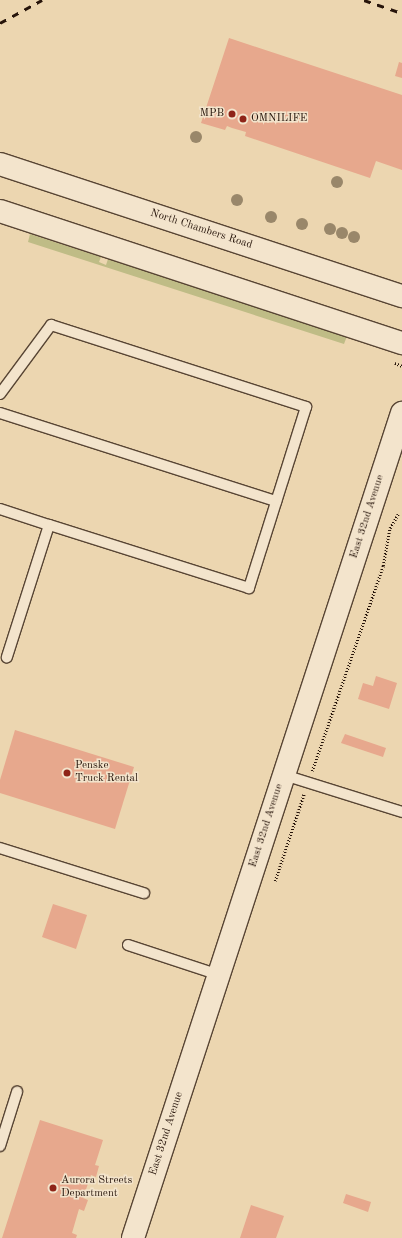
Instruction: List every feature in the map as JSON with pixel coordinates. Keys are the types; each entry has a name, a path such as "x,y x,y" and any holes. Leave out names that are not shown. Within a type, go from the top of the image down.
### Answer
{"street":[{"name":"North Chambers Road","path":"0,164 402,296"},
{"path":"0,211 398,353"},
{"name":"East 32nd Avenue","path":"133,1238 402,413"}],"lane":[{"path":"0,394 51,325 306,406 248,588 0,509"},
{"path":"0,413 276,501"},
{"path":"7,657 49,525"},
{"path":"284,775 402,812"},
{"path":"0,848 144,893"},
{"path":"128,945 219,975"},
{"path":"0,1146 18,1092"}],"path":[{"path":"398,353 402,366"},
{"path":"275,881 383,566 390,528 398,514"}],"shaded area":[{"path":"30,234 101,257 99,262 106,265 108,259 347,336 344,344 28,242"}],"building":[{"path":"229,38 402,95 402,170 376,161 370,178 245,136 246,132 227,126 225,130 201,123"},
{"path":"399,62 402,63 402,78 395,76"},
{"path":"376,676 397,683 389,709 358,699 363,683 373,686"},
{"name":"Penske Truck Rental","path":"15,730 134,767 115,829 0,793 0,780"},
{"path":"345,734 386,748 383,757 341,743"},
{"path":"53,904 87,915 76,949 42,937"},
{"name":"Aurora Streets Department","path":"40,1120 103,1140 95,1165 99,1166 96,1177 91,1175 83,1198 88,1200 84,1211 79,1209 72,1233 77,1235 76,1238 2,1238"},
{"path":"346,1194 371,1202 368,1212 343,1203"},
{"path":"251,1205 284,1216 276,1238 240,1238"}],"railway":[{"path":"0,23 42,0"},
{"path":"364,0 402,13"}],"place":[{"name":"MPB","path":"232,114"},
{"name":"OMNILIFE","path":"243,119"},
{"name":"Penske Truck Rental","path":"67,773"},
{"name":"Aurora Streets Department","path":"53,1188"}]}
